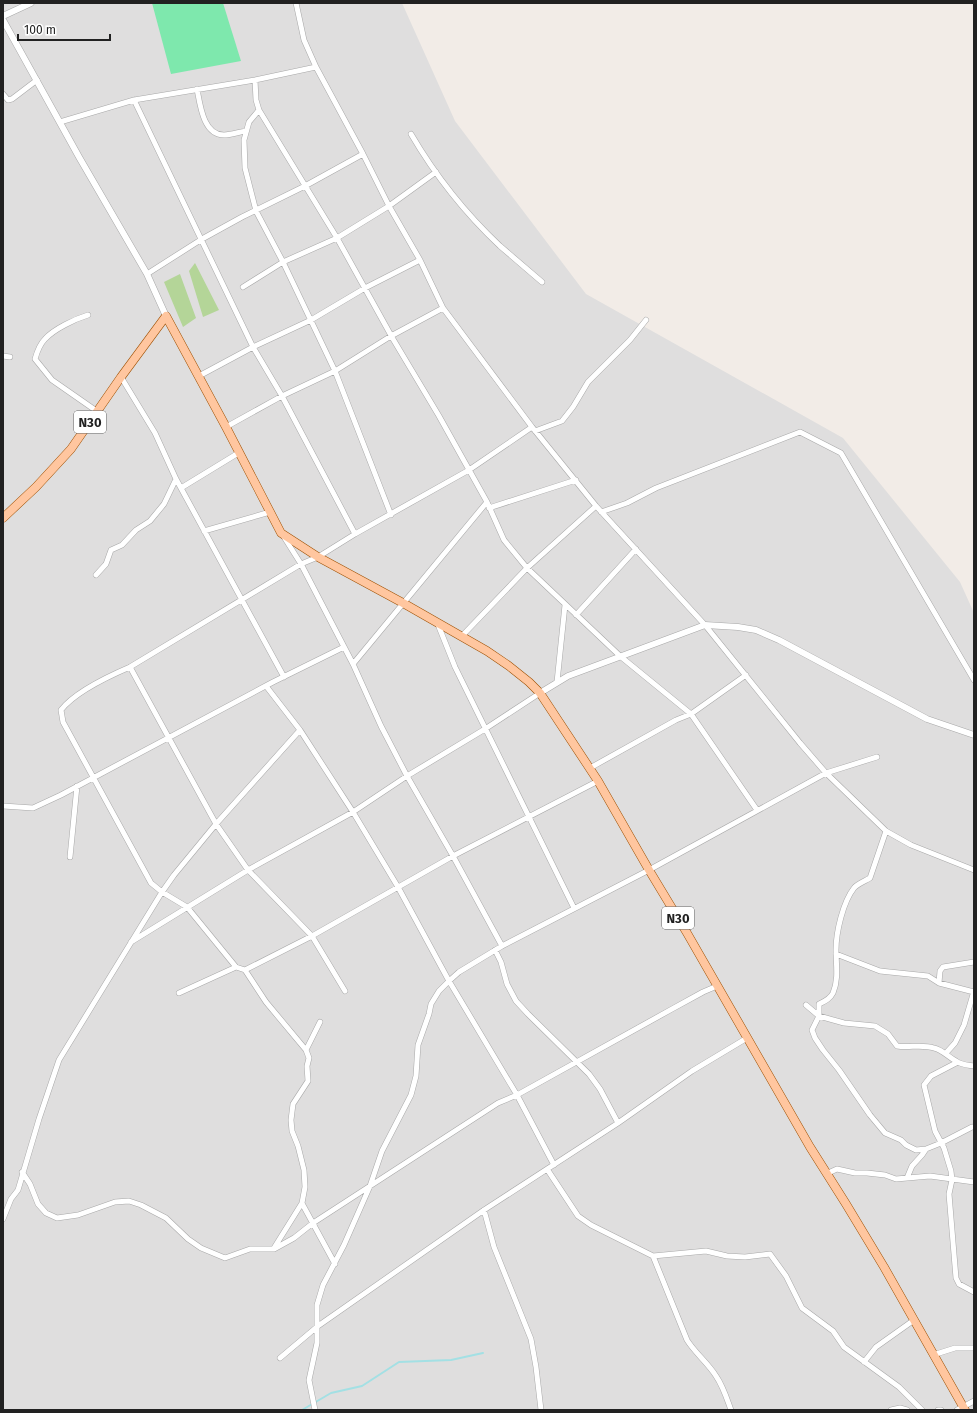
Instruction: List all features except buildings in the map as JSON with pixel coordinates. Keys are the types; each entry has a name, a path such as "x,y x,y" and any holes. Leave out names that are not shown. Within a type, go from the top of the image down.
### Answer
{"main road":[{"name":"N30","path":"3,518 36,487 71,449 98,412 120,377 166,316 240,452 281,533 318,557 437,622 509,666 540,693 598,781 648,870 687,933 826,1174 850,1210 914,1320 961,1409"}],"street":[{"path":"3,16 31,3"},
{"path":"296,3 304,40 316,67 389,206 420,260 443,308 534,429 601,512 705,625 800,744 826,773 886,831 911,845 974,870"},
{"path":"3,20 147,274 166,316"},
{"path":"60,122 134,100 255,80 316,67"},
{"path":"3,94 8,100 12,99 36,80"},
{"path":"255,80 256,100 259,110 337,238 391,336 469,470 504,540 527,568 565,605 620,656 691,714 757,810"},
{"path":"197,89 201,112 207,125 218,134 224,135 246,131"},
{"path":"134,100 253,347 282,396 355,534"},
{"path":"259,110 249,122 244,140 245,168 256,211 283,262 335,371 391,515"},
{"path":"412,134 436,172 480,226 500,246 542,282"},
{"path":"147,274 202,240 363,154"},
{"path":"242,287 283,262 337,238 389,206 436,172"},
{"path":"199,376 253,347 311,320 365,288 420,260"},
{"path":"226,427 282,396 335,371 391,336 443,308"},
{"path":"88,315 72,321 46,339 38,351 35,359 52,380 98,412"},
{"path":"274,1249 302,1203 305,1187 304,1170 298,1146 292,1131 291,1120 293,1104 308,1081 307,1066 309,1058 306,1050 266,1002 245,970 236,967 187,908 151,883 64,722 61,710 67,702 111,675 130,667 301,564 318,557 355,534 469,470 534,429 562,421 573,407 588,382 630,340 646,320"},
{"path":"3,356 10,357"},
{"path":"120,377 155,433 176,479 284,677"},
{"path":"601,512 627,504 656,488 800,432 841,453 974,680"},
{"path":"181,488 240,452"},
{"path":"96,575 106,564 111,550 122,545 136,530 150,521 164,504 176,479"},
{"path":"489,508 576,480"},
{"path":"353,664 486,502"},
{"path":"461,637 527,568 596,506"},
{"path":"204,531 270,512"},
{"path":"281,533 301,564 353,664 381,726 407,776 502,946"},
{"path":"576,615 636,549"},
{"path":"557,682 565,605"},
{"path":"437,622 455,667 574,908"},
{"path":"130,943 248,870 353,812 407,776 486,729 557,682 568,676 705,625 738,627 756,630 780,640 927,720 974,735"},
{"path":"3,806 33,808 266,686 344,647"},
{"path":"130,667 167,738 216,824 248,870 312,936 345,992"},
{"path":"590,768 676,720 691,714 746,675"},
{"path":"266,686 300,730 353,812 516,1095 554,1165"},
{"path":"3,1220 11,1199 18,1190 22,1172 39,1119 60,1060 130,943 162,892 216,824 300,730"},
{"path":"315,1410 309,1380 316,1343 318,1306 323,1285 335,1264 370,1186 382,1151 411,1095 416,1076 418,1045 431,1004 449,980 459,972 502,946 648,870 826,773 878,757"},
{"path":"245,970 312,936 453,856 598,781"},
{"path":"70,857 77,786"},
{"path":"886,831 870,878 855,887 847,901 840,920 836,954 837,965 833,993 828,1000 819,1004 819,1016 812,1030 815,1038 870,1115 885,1132 901,1140 906,1145 916,1150 926,1149 972,1127"},
{"path":"495,950 501,962 507,984 516,1001 589,1074 600,1089 618,1123"},
{"path":"836,954 880,971 928,976 939,984 974,992 964,1024 954,1043 946,1053"},
{"path":"939,984 940,972 943,967 974,962"},
{"path":"179,994 236,967"},
{"path":"22,1172 30,1184 38,1204 46,1213 57,1218 78,1214 115,1202 129,1201 166,1218 188,1239 201,1248 225,1258 250,1249 274,1249 294,1238 313,1223 498,1103 516,1095 703,992 718,986"},
{"path":"806,1005 819,1016 844,1023 875,1026 888,1034 897,1046 908,1048 920,1046 935,1048 946,1053 956,1062 974,1066"},
{"path":"306,1050 320,1022"},
{"path":"280,1358 318,1326 484,1210 618,1123 692,1071 747,1038"},
{"path":"956,1062 931,1076 924,1085 935,1131 951,1171 952,1180 950,1194 956,1278 959,1284 974,1292"},
{"path":"907,1178 912,1166 926,1149"},
{"path":"826,1174 837,1169 855,1173 867,1172 885,1175 896,1179 930,1176 974,1182"},
{"path":"547,1170 578,1216 653,1256 706,1251 727,1256 745,1257 770,1254 786,1276 802,1308 833,1331 844,1346 898,1387 922,1410"},
{"path":"302,1203 335,1264"},
{"path":"484,1210 494,1247 531,1339 541,1410"},
{"path":"653,1256 687,1340 717,1376 732,1410"},
{"path":"864,1362 876,1347 914,1320"},
{"path":"933,1355 955,1348 974,1348"},
{"path":"961,1409 974,1402"},
{"path":"891,1410 900,1408 907,1410"}],"shaded area":[{"path":"3,3 402,3 455,121 586,294 843,438 960,582 974,613 974,1410 3,1410"}],"green space":[{"path":"152,3 223,3 241,61 171,74"},
{"path":"195,263 219,310 203,317 189,271"},
{"path":"180,274 196,318 183,327 164,282"}],"waterway":[{"path":"302,1410 331,1393 362,1386 399,1362 451,1360 483,1353"}]}
